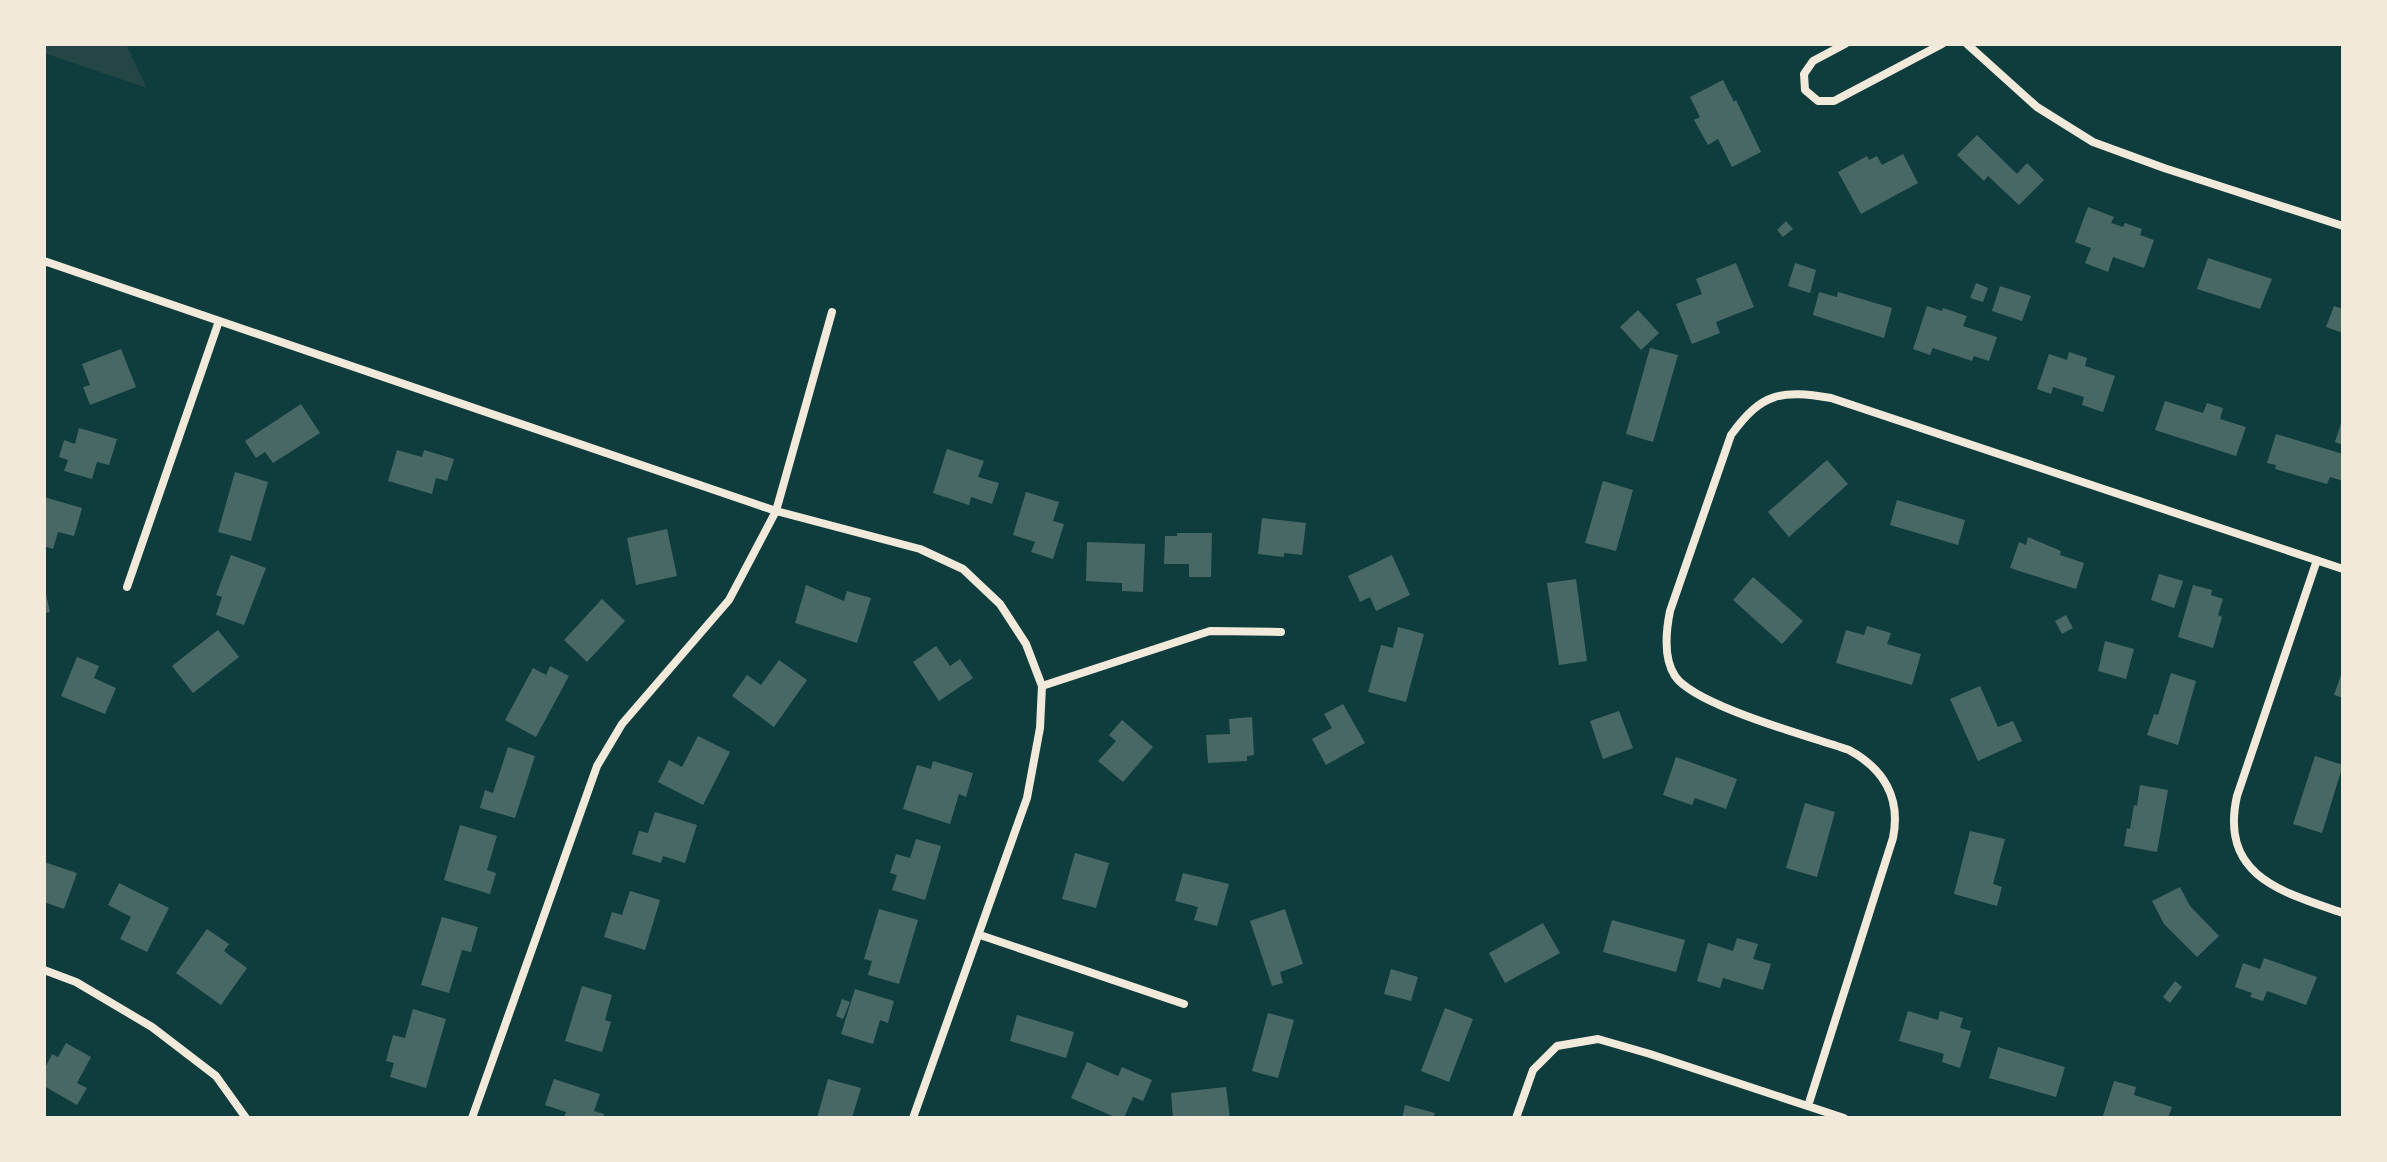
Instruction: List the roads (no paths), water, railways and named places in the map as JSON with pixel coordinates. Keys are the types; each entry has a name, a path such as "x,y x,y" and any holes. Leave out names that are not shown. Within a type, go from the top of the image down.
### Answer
{"street":[{"path":"1845,44 1813,61 1804,74 1805,90 1818,101 1834,101 1942,44"},
{"path":"1967,44 2037,107 2093,142 2343,226"},
{"path":"44,261 776,511 920,549 963,569 1000,604 1026,644 1042,686 1040,728 1027,798 913,1118"},
{"path":"472,1118 597,766 622,724 729,600 776,511 832,312"},
{"path":"127,587 219,321"},
{"path":"1808,1106 1893,838 1895,810 1886,781 1865,758 1717,704 1691,691 1674,676 1664,638 1670,611 1731,435 1746,413 1769,397 1802,393 1831,398 2343,569"},
{"path":"2317,560 2237,796 2233,819 2240,852 2259,878 2283,893 2343,913"},
{"path":"1042,686 1210,631 1281,632"},
{"path":"980,935 1184,1004"},
{"path":"44,970 76,982 152,1027 216,1076 246,1118"},
{"path":"1516,1118 1533,1070 1557,1046 1598,1039 1844,1118"}]}
